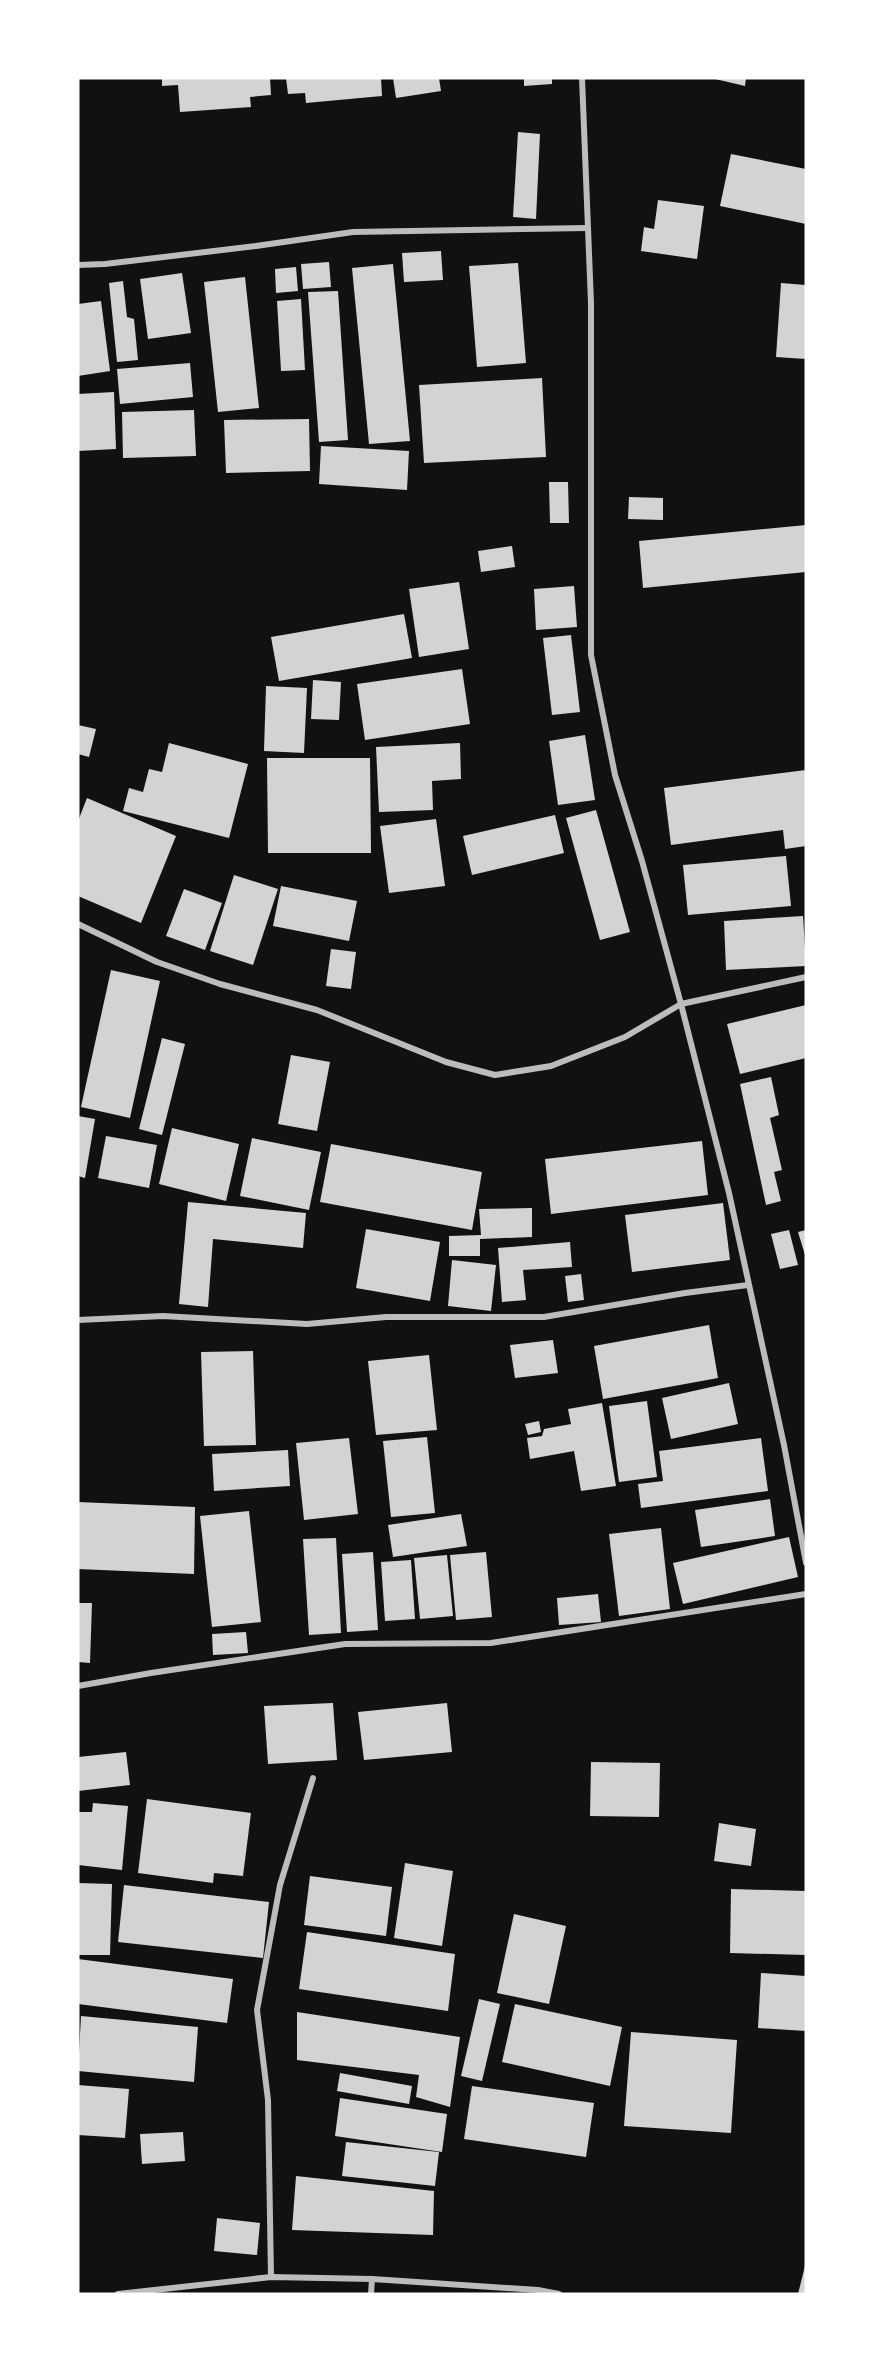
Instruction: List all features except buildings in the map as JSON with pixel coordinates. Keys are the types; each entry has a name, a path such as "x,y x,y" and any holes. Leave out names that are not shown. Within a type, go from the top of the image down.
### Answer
{"street":[{"path":"582,78 591,315 591,655 615,775 642,861 729,1193 784,1445 806,1563"},
{"path":"78,265 105,264 256,246 353,232 587,228"},
{"path":"78,924 157,962 220,984 316,1010 446,1062 495,1075 551,1066 625,1037 681,1004 806,977"},
{"path":"78,1320 163,1316 307,1324 386,1317 544,1317 685,1293 748,1285"},
{"path":"78,1686 345,1644 491,1643 806,1594"},
{"path":"271,2277 268,2100 257,2010 280,1885 313,1778"},
{"path":"118,2294 271,2277 372,2279 538,2290 559,2294"},
{"path":"371,2294 372,2279"}]}
